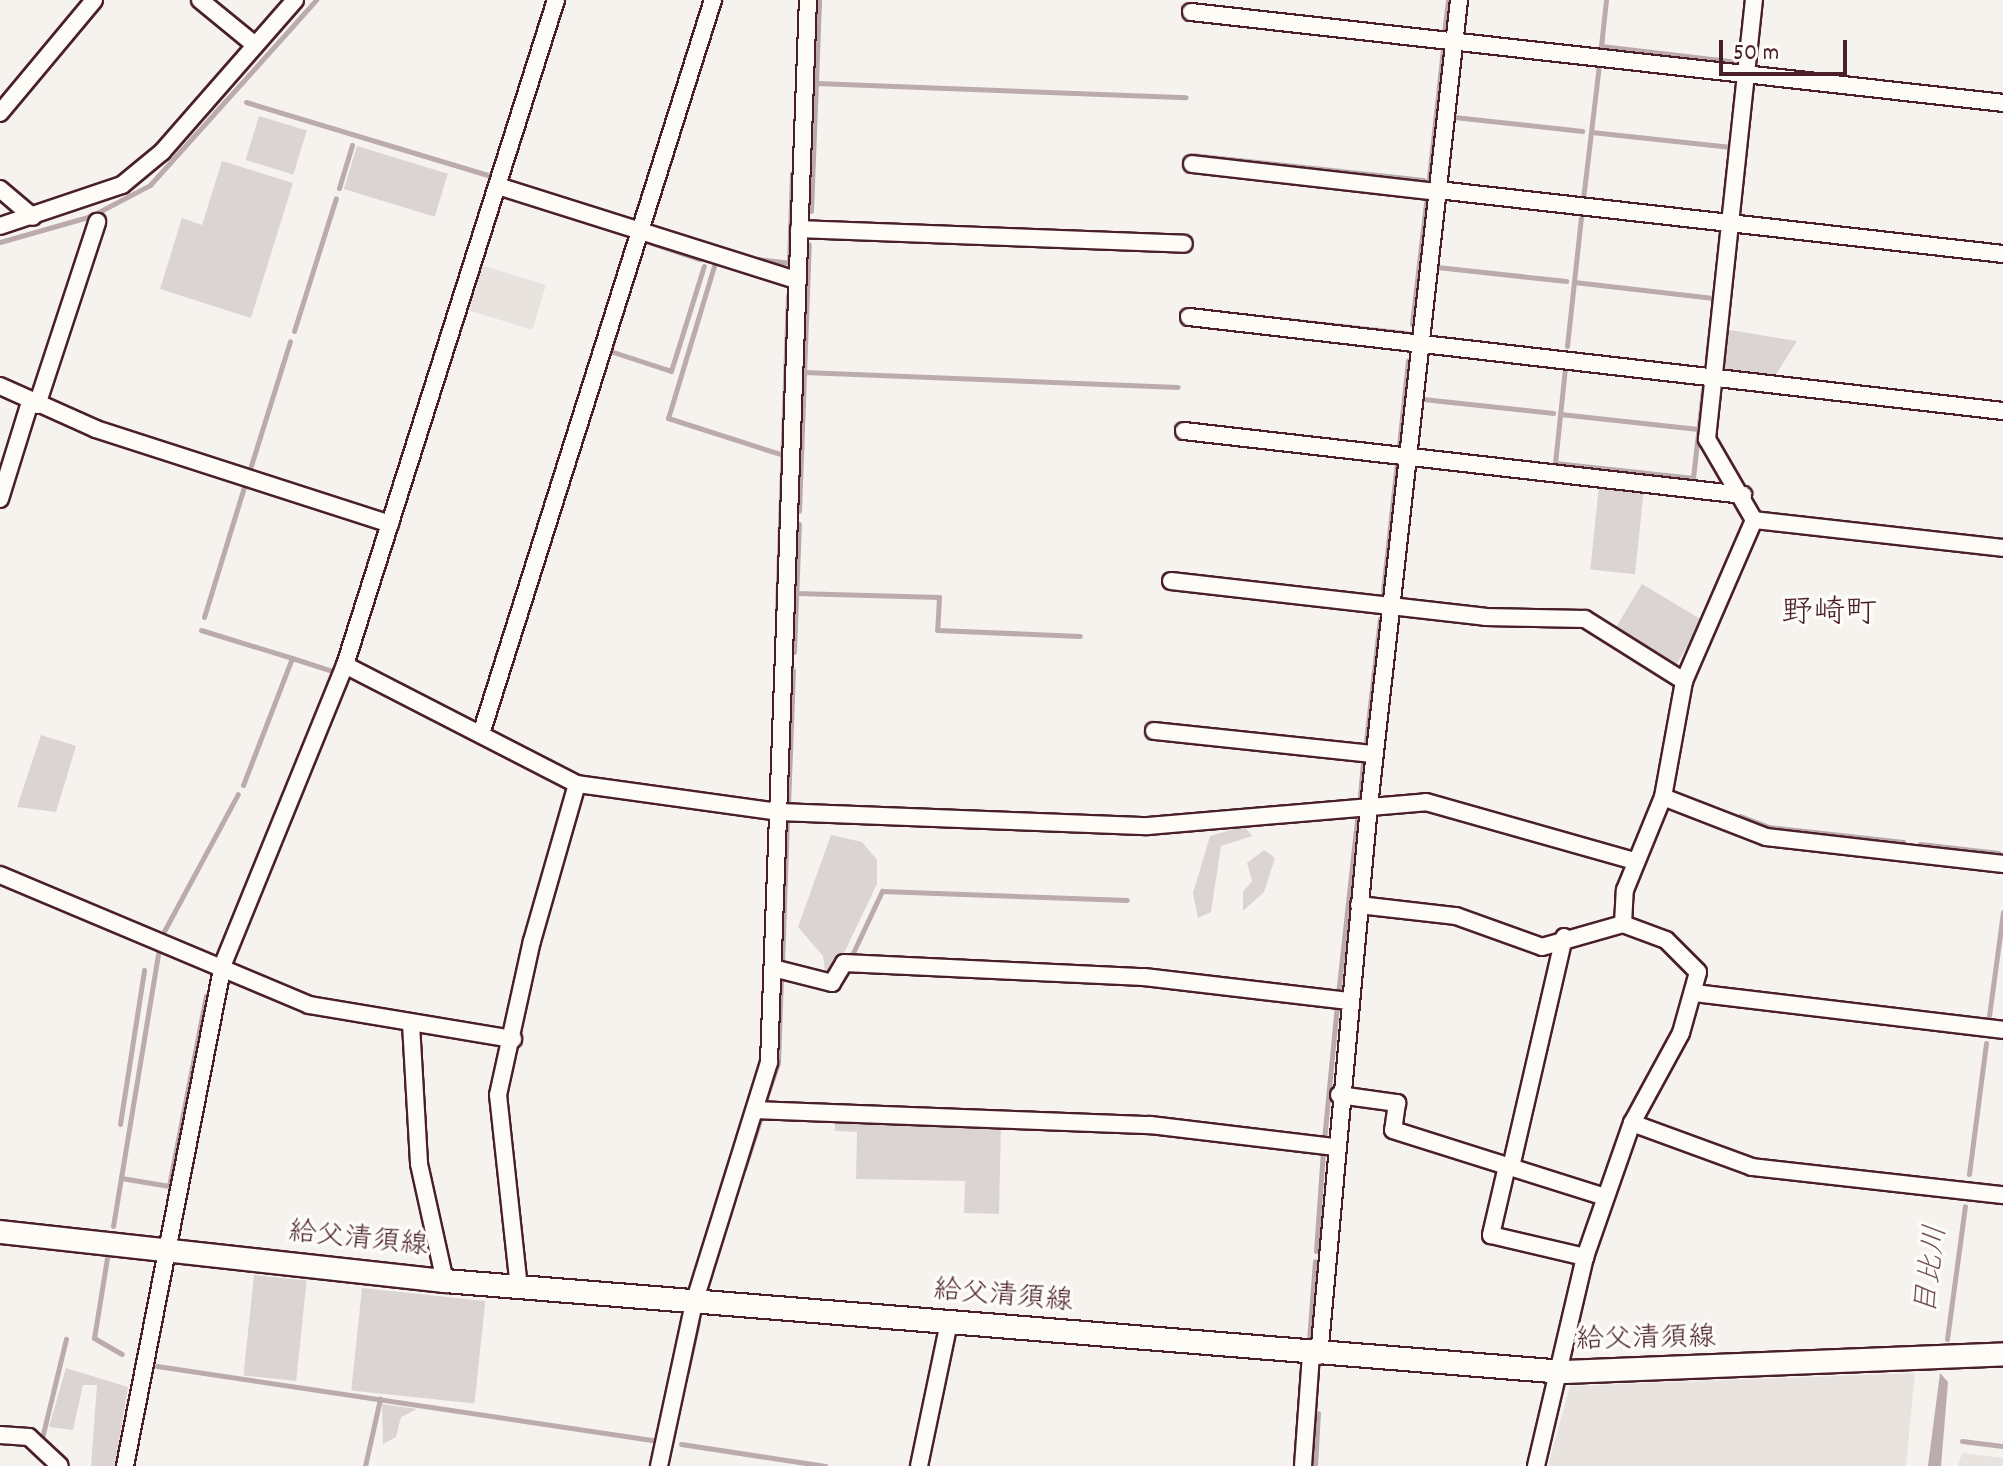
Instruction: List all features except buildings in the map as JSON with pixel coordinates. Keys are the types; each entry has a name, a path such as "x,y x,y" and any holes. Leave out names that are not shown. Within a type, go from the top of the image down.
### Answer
{"main road":[{"name":"給父清須線","path":"0,1232 519,1288 1315,1356 1563,1372 2003,1354"}],"street":[{"path":"0,113 94,0"},
{"path":"200,0 255,45"},
{"path":"0,226 122,185 162,152 295,0"},
{"path":"125,1466 223,964 345,665 556,0"},
{"path":"481,734 713,0"},
{"path":"659,1466 694,1303 769,1062 808,0"},
{"path":"1303,1466 1374,754 1459,0"},
{"path":"1623,924 1635,861 1663,797 1684,681 1754,520 1743,495 1710,454 1714,376 1754,0"},
{"path":"1191,12 2003,103"},
{"path":"1192,164 2003,254"},
{"path":"498,186 797,280"},
{"path":"0,189 33,217"},
{"path":"0,499 97,222"},
{"path":"799,229 1184,244"},
{"path":"1189,317 2003,411"},
{"path":"0,386 33,404 390,524"},
{"path":"1184,431 1743,495"},
{"path":"1754,520 2003,548"},
{"path":"1171,581 1391,606 1585,619 1684,681"},
{"path":"345,665 577,784 779,812 1148,826 1426,802 1635,861"},
{"path":"1154,731 1374,754"},
{"path":"519,1288 498,1095 513,1039 532,941 577,784"},
{"path":"1663,797 1766,837 2003,864"},
{"path":"0,875 223,964 309,1005 513,1039"},
{"path":"1359,905 1456,916 1542,947 1564,937 1623,924 1687,954 1698,972 1694,993 1632,1123 1585,1257 1563,1372 1536,1466"},
{"path":"1564,937 1491,1235 1585,1257"},
{"path":"773,968 832,983 844,963 1144,977 1349,1001"},
{"path":"1694,993 2003,1030"},
{"path":"411,1024 419,1164 445,1281"},
{"path":"1339,1095 1397,1103 1393,1130 1605,1197"},
{"path":"755,1110 1150,1125 1334,1147"},
{"path":"1632,1123 1752,1167 2003,1195"},
{"path":"919,1466 949,1323"},
{"path":"0,1435 29,1437 60,1466"}],"shaded area":[{"path":"259,116 307,131 293,175 246,160"},
{"path":"357,146 448,174 435,217 344,189"},
{"path":"222,161 293,183 251,318 160,289 182,218 202,225"},
{"path":"481,265 546,285 532,330 467,310"},
{"path":"1724,329 1797,341 1775,376 1727,370 1720,363"},
{"path":"1599,486 1644,491 1635,574 1590,570"},
{"path":"1642,584 1703,621 1675,668 1614,631"},
{"path":"41,735 76,746 56,812 17,807"},
{"path":"1244,826 1252,836 1221,846 1211,912 1198,918 1193,893 1210,836"},
{"path":"831,835 862,842 877,860 877,884 835,972 825,972 823,956 798,927"},
{"path":"1264,850 1275,858 1264,892 1243,911 1243,892 1252,881 1247,863"},
{"path":"835,1119 1001,1124 999,1214 964,1213 965,1181 856,1179 857,1132 835,1131"},
{"path":"254,1275 307,1281 296,1381 243,1375"},
{"path":"362,1288 485,1301 475,1403 351,1390"},
{"path":"66,1368 128,1387 115,1466 91,1466 97,1385 83,1385 73,1430 49,1427"},
{"path":"1915,1373 1906,1466 1548,1466 1570,1386"},
{"path":"1940,1373 1948,1382 1941,1466 1928,1466"},
{"path":"382,1404 417,1409 401,1417 396,1437 383,1444"},
{"path":"1962,1453 2003,1458 2003,1466 1958,1466"}],"waterway":[{"path":"0,242 91,216 150,185 316,0"},
{"path":"811,211 819,0"},
{"path":"1444,33 1448,0"},
{"path":"1606,0 1601,46 1737,62"},
{"path":"1429,178 1443,49"},
{"path":"1583,199 1599,65"},
{"path":"816,83 1186,97"},
{"path":"246,102 491,176"},
{"path":"1454,117 1582,131"},
{"path":"1591,132 1731,147"},
{"path":"339,188 352,145"},
{"path":"1191,155 1424,180"},
{"path":"758,259 789,263 792,173"},
{"path":"294,331 336,198"},
{"path":"1412,324 1426,203"},
{"path":"1567,346 1581,218"},
{"path":"1707,357 1721,237"},
{"path":"651,243 699,259"},
{"path":"799,511 809,244"},
{"path":"613,342 610,351 671,371 704,266"},
{"path":"714,266 668,418 783,455"},
{"path":"1437,267 1566,281"},
{"path":"1574,282 1713,298"},
{"path":"777,609 788,295"},
{"path":"1278,319 1406,333"},
{"path":"249,472 290,341"},
{"path":"1399,446 1408,360"},
{"path":"1565,368 1555,463 1693,478 1703,389"},
{"path":"804,372 1178,387"},
{"path":"1423,399 1553,413"},
{"path":"1560,414 1698,429"},
{"path":"1383,591 1397,463"},
{"path":"204,617 244,487"},
{"path":"794,652 799,524"},
{"path":"796,593 939,597 937,630 1080,636"},
{"path":"1366,741 1380,619"},
{"path":"201,630 292,658"},
{"path":"243,785 292,658 332,671"},
{"path":"788,806 793,670"},
{"path":"1360,796 1363,763"},
{"path":"162,935 238,794"},
{"path":"1740,816 1769,827 1903,842"},
{"path":"1338,995 1357,819"},
{"path":"782,963 787,820"},
{"path":"1920,844 1998,853"},
{"path":"852,955 882,891 1127,900"},
{"name":"目比川","path":"1989,1016 2003,912"},
{"path":"113,1226 159,947"},
{"path":"120,1124 144,970"},
{"path":"765,1101 778,1063 781,976"},
{"path":"121,1178 169,1186 206,996"},
{"path":"1324,1140 1337,1005"},
{"name":"目比川","path":"1969,1174 1986,1043"},
{"path":"744,1169 761,1117"},
{"path":"1316,1251 1323,1150"},
{"path":"1978,1184 2003,1187"},
{"name":"目比川","path":"1947,1339 1965,1206"},
{"path":"107,1258 94,1338 122,1354"},
{"path":"1309,1341 1315,1261"},
{"path":"687,1372 698,1322"},
{"path":"42,1438 66,1339"},
{"path":"157,1366 658,1441"},
{"path":"365,1466 380,1399"},
{"path":"1315,1466 1318,1413"},
{"path":"1962,1441 2003,1446"},
{"path":"681,1444 825,1466"}],"district":[{"name":"野崎町","path":"1829,615"}]}
